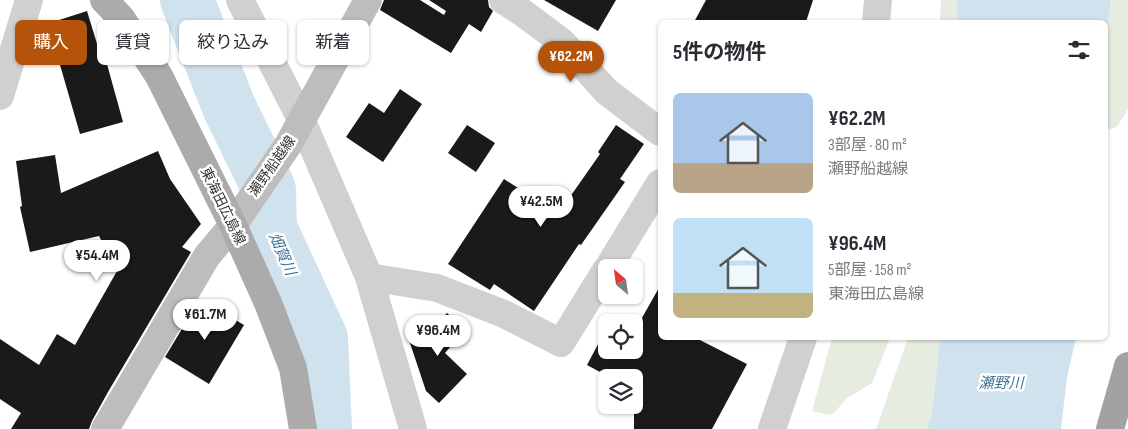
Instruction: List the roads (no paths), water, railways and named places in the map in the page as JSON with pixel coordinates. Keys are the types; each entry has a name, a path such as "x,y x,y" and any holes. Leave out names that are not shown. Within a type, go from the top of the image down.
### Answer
{"highway":[{"path":"1110,429 1128,366"}],"main road":[{"name":"東海田広島線","path":"104,0 120,18 159,76 238,216 293,368 303,429"},
{"name":"瀬野船越線","path":"104,429 207,256 288,145 368,0"}],"street":[{"path":"0,96 29,0"},
{"path":"240,0 302,121 369,277 413,429"},
{"path":"503,0 562,42 606,91 658,130"},
{"path":"876,20 878,0"},
{"path":"613,259 658,186"},
{"path":"369,277 437,288 504,314 561,343 598,283"},
{"path":"772,429 802,340"}],"water":[{"path":"957,0 1111,0 1108,25 1108,20 957,20"},
{"name":"瀬野川","path":"940,340 1076,340 1067,377 1061,429 927,429 932,413"}],"waterway":[{"name":"畑賀川","path":"187,0 229,107 269,189 270,228 321,338 325,429"}]}
